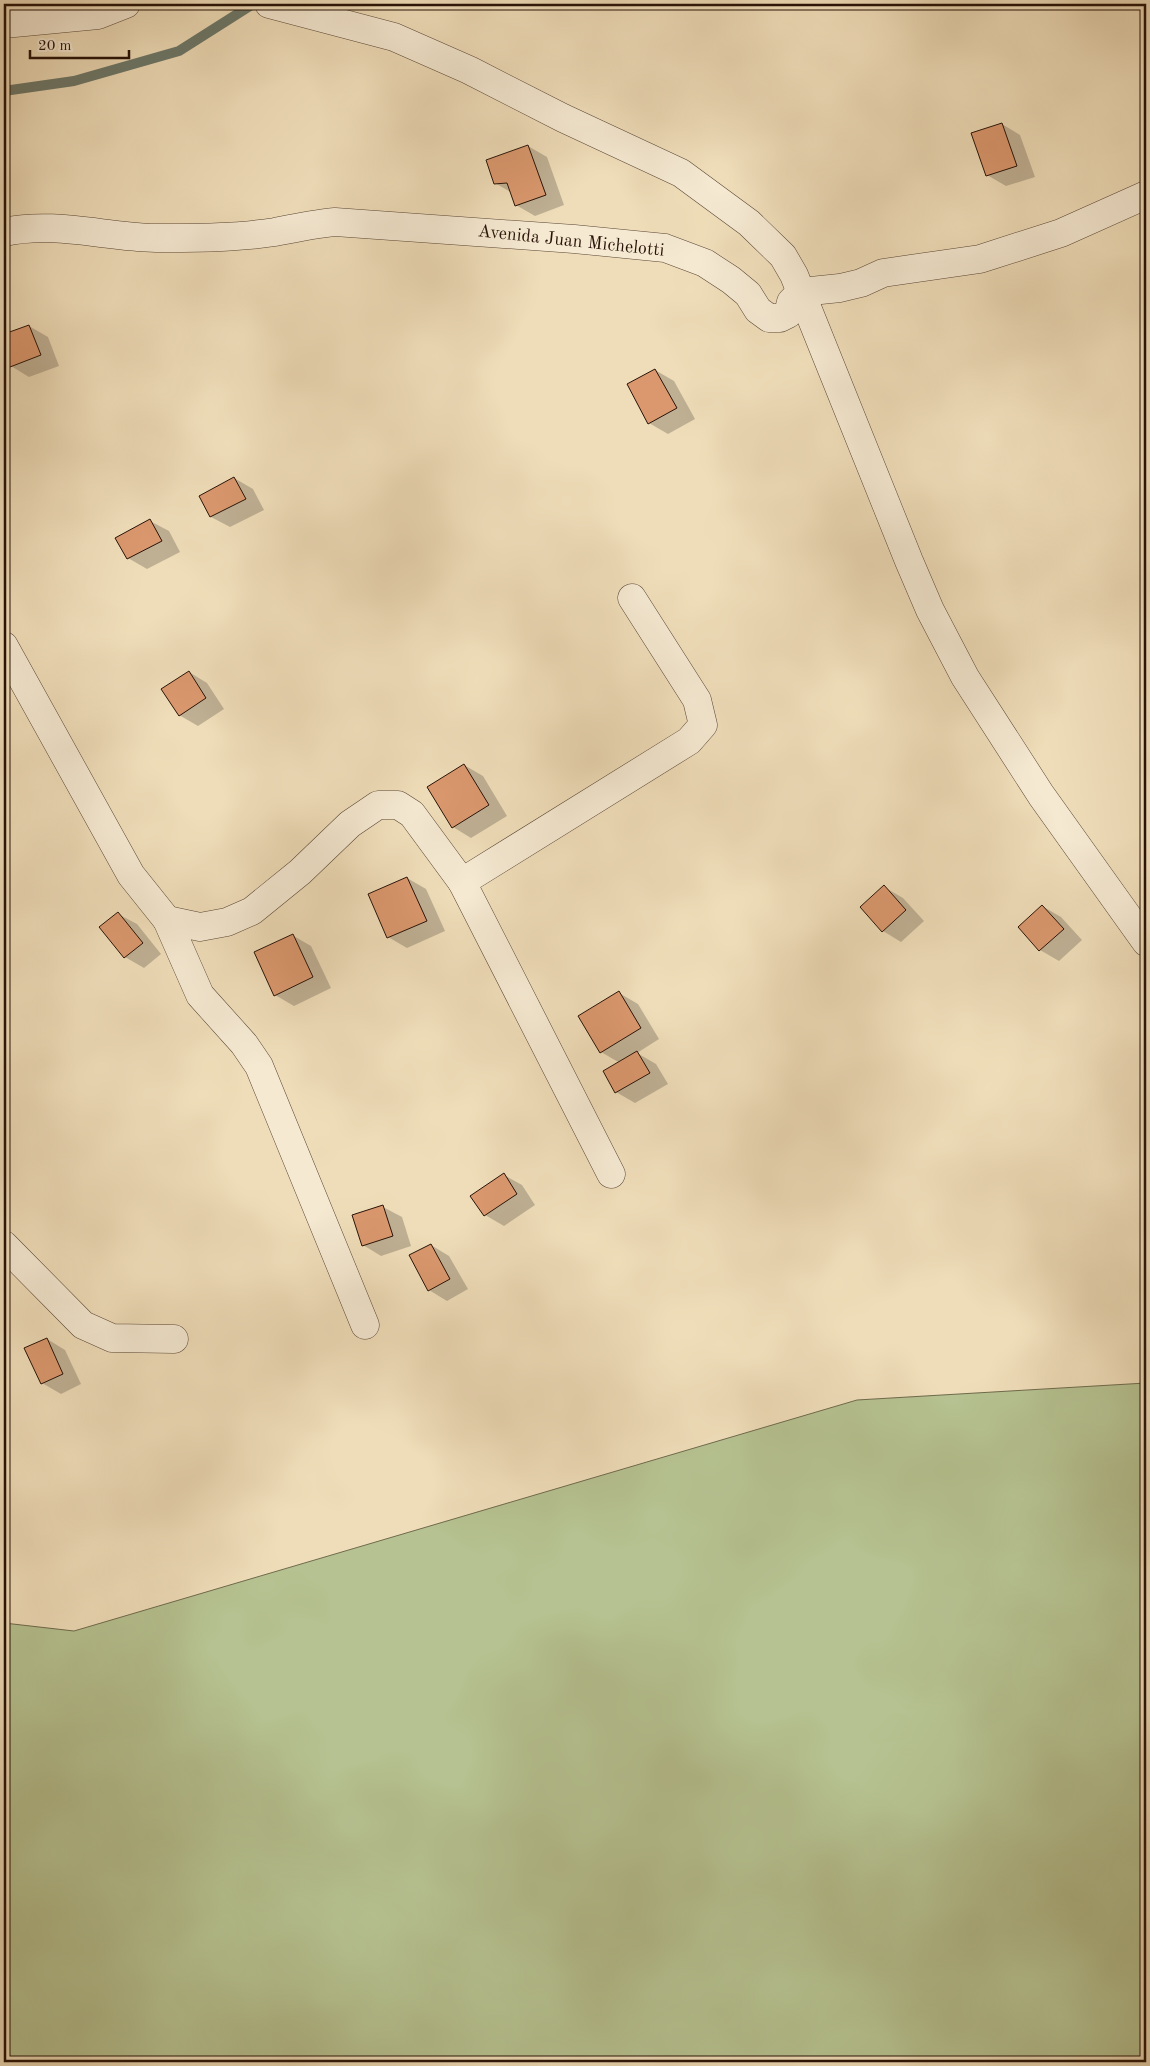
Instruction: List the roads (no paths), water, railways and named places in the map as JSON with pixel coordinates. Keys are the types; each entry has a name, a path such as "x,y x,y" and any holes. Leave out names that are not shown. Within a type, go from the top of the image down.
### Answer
{"street":[{"path":"4,24 98,15 126,4"},
{"path":"269,4 394,37 469,70 554,114 681,173 749,223 783,256 794,275 909,562 930,610 965,677 1040,795 1146,942"},
{"path":"800,292 840,288 860,283 883,273 980,259 1061,233 1146,195"},
{"name":"Avenida Juan Michelotti","path":"4,232 25,227 135,238 174,238 274,232 304,225 335,222 574,239 665,248 705,263 748,294 758,310 768,318 780,318 788,314 791,302 800,292"},
{"path":"462,882 689,741 703,725 697,700 632,598"},
{"path":"4,646 131,875 167,920 200,995 244,1044 258,1066 365,1324"},
{"path":"167,920 200,927 227,922 252,911 300,872 350,824 378,805 398,805 412,814 462,882 611,1174"},
{"path":"4,1245 83,1325 112,1338 174,1339"}],"waterway":[{"path":"4,91 74,81 179,51 253,4"}]}
